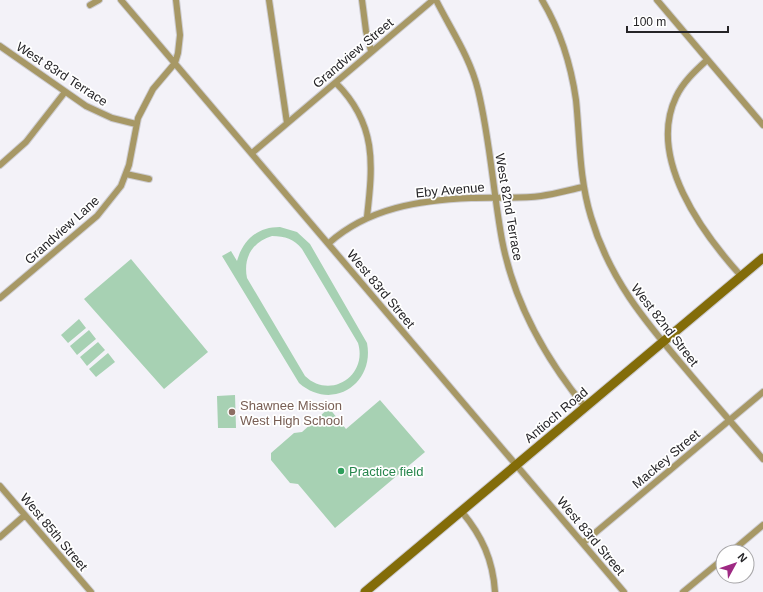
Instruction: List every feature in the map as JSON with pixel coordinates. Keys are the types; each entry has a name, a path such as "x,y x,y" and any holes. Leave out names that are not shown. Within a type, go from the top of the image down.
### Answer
{"main road":[{"name":"Antioch Road","path":"370,591 584,407 763,258"}],"street":[{"path":"90,5 99,0"},
{"name":"West 83rd Street","path":"121,0 624,592"},
{"path":"175,63 180,35 176,0"},
{"path":"252,153 287,123 269,0"},
{"path":"362,0 366,31 371,51"},
{"name":"Grandview Street","path":"287,123 336,83 371,51 435,0"},
{"name":"West 82nd Terrace","path":"435,0 465,52 479,90 495,197 508,266 520,301 542,347 555,369 584,407"},
{"name":"West 82nd Street","path":"542,0 556,27 572,76 576,100 583,187 596,236 621,286 633,305 763,460"},
{"path":"657,0 763,125"},
{"name":"West 83rd Terrace","path":"0,46 65,92 98,112 136,124"},
{"path":"708,60 684,84 676,96 668,121 668,147 678,179 689,204 712,242 742,276"},
{"name":"Grandview Lane","path":"0,298 97,216 116,194 126,174 136,124 153,89 175,63"},
{"path":"336,83 357,110 369,139 372,168 367,217"},
{"path":"0,165 26,142 65,92"},
{"path":"126,174 149,179"},
{"name":"Eby Avenue","path":"329,243 347,229 367,217 418,204 495,197 541,196 583,187"},
{"name":"Mackey Street","path":"583,543 763,392"},
{"name":"West 85th Street","path":"0,486 87,591"},
{"path":"462,512 475,528 488,553 494,579 494,592"},
{"path":"0,537 25,515"},
{"path":"740,544 763,525"},
{"path":"684,592 715,566"}],"green space":[{"path":"280,227 297,232 310,244 367,343 368,358 364,371 358,381 348,389 337,394 325,395 312,391 299,383 222,256 231,251 237,261 243,247 252,236 264,229","holes":["272,236 292,240 302,249 358,343 360,355 357,365 352,374 345,381 335,385 325,386 315,383 305,376 247,278 246,264 250,252 259,242"]},
{"path":"131,259 208,352 164,389 84,299"},
{"path":"79,319 86,328 68,343 61,335"},
{"path":"89,330 96,339 77,355 70,346"},
{"path":"98,342 105,350 87,366 80,357"},
{"path":"108,353 115,362 96,377 89,369"},
{"path":"235,395 236,428 218,428 217,396"},
{"name":"Practice field","path":"380,400 425,452 335,528 298,484 290,483 271,460 271,453 294,433 302,432 329,408 346,429"}],"place":[{"name":"Shawnee Mission West High School","path":"232,412"},
{"name":"Practice field","path":"341,471"}]}
